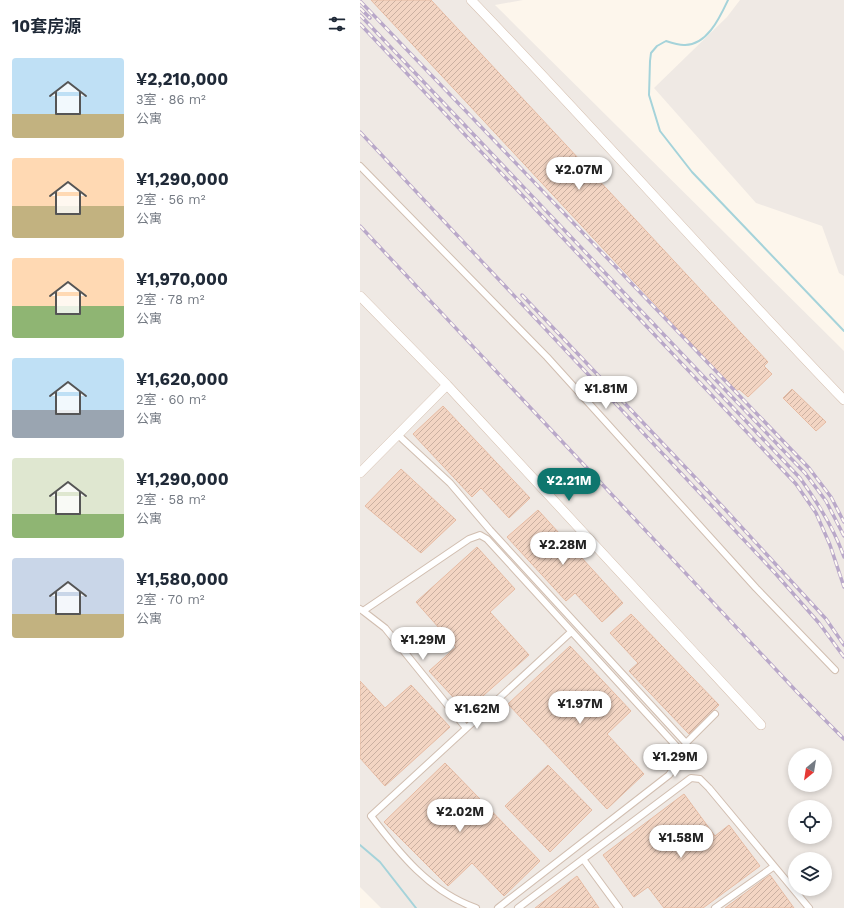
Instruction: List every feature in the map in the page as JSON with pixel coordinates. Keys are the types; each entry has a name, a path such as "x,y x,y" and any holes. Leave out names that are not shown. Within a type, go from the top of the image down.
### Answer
{"street":[{"path":"471,0 563,95 768,320 844,400"},
{"path":"360,166 546,358 756,588 835,670"},
{"path":"360,296 447,385 760,725"},
{"path":"360,473 447,385"},
{"path":"397,434 450,483 490,530 686,743 716,714"},
{"path":"466,728 385,628 361,610 469,539 480,535 487,539 678,748 678,762 669,775 498,908"},
{"path":"476,908 444,893 400,855 371,816 571,632"},
{"path":"518,908 691,778 700,778 773,867 809,908"},
{"path":"583,859 619,908"},
{"path":"715,908 773,867"}],"shaded area":[{"path":"360,0 523,0 495,5 844,351 844,908 381,908 360,887"},
{"path":"740,0 844,0 844,276 839,273 822,226 756,203 654,88 727,17"}],"building":[{"path":"371,0 431,0 768,362 764,366 772,374 748,397 739,389 736,391"},
{"path":"792,389 826,422 816,431 783,398"},
{"path":"443,406 530,498 509,518 481,488 472,497 413,434"},
{"path":"401,469 456,520 421,553 365,506"},
{"path":"538,510 623,603 602,622 575,593 566,601 507,537"},
{"path":"477,547 515,589 490,612 529,655 466,711 429,671 456,647 416,602"},
{"path":"631,614 719,705 689,734 629,671 638,663 610,633"},
{"path":"570,646 631,711 607,734 644,774 607,809 508,704"},
{"path":"360,681 385,708 411,685 450,727 385,786 360,758"},
{"path":"445,763 540,861 504,896 472,863 448,886 384,822"},
{"path":"548,765 592,810 550,852 505,806"},
{"path":"684,794 715,836 729,825 760,866 703,908 664,908 648,887 634,897 603,855"},
{"path":"770,875 794,908 725,908"},
{"path":"577,876 599,908 535,908"}],"waterway":[{"path":"728,0 717,22 706,36 699,41 684,45 666,41 657,46 651,53 649,95 660,131 692,172 844,331"},
{"path":"360,845 380,862 416,908"}],"railway":[{"path":"360,1 809,468 831,497 844,522"},
{"path":"360,8 370,18"},
{"path":"360,15 800,478 825,516 844,557"},
{"path":"360,24 796,484 816,513 830,545 844,587"},
{"path":"360,132 775,573 819,623 844,657"},
{"path":"360,226 797,692 844,739"},
{"path":"522,295 724,508 826,619 844,645"},
{"path":"711,375 805,473 826,501 844,536"}]}
